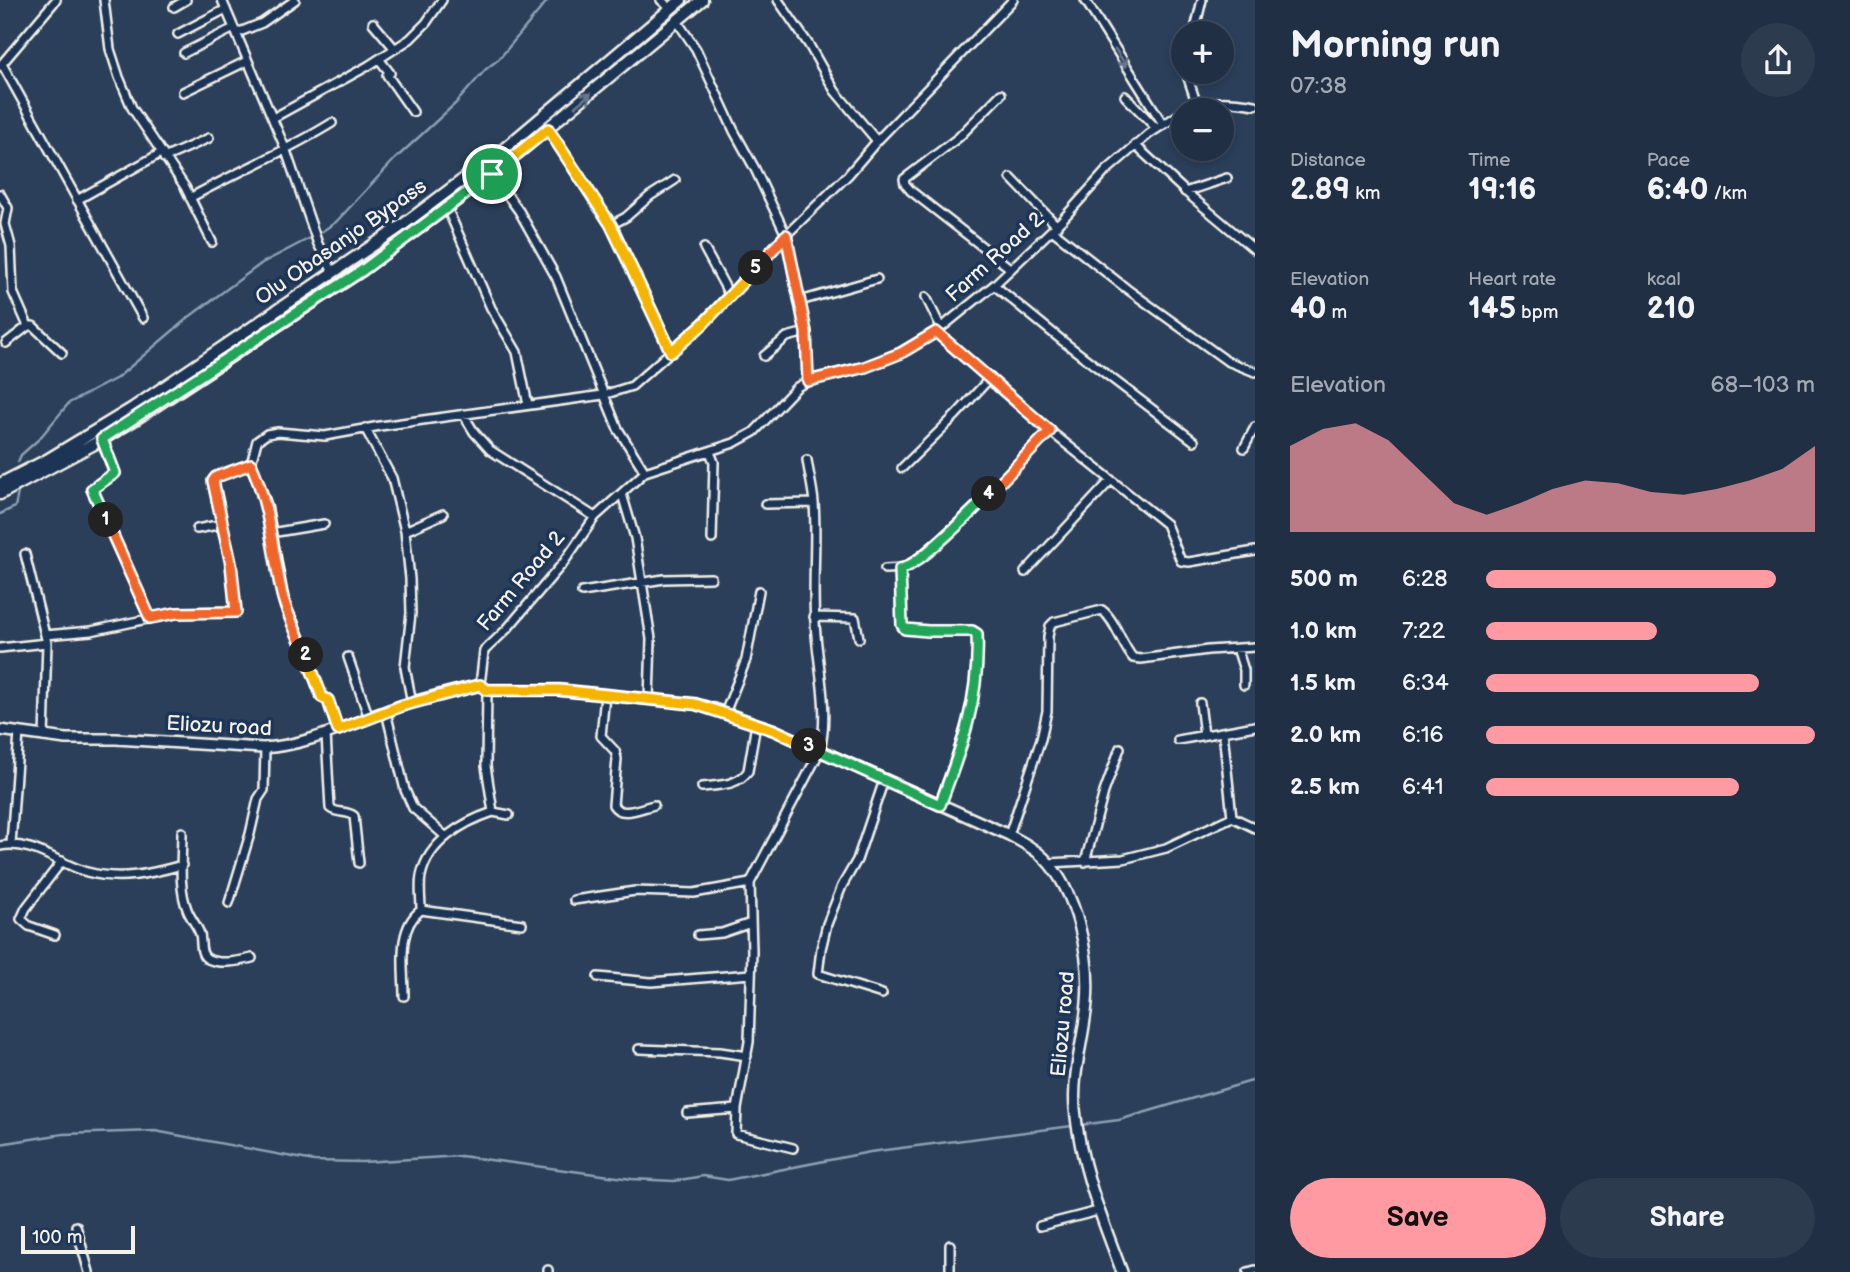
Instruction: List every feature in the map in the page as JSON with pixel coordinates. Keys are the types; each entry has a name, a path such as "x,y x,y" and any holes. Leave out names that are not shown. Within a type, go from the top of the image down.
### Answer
{"main road":[{"name":"Olu Obasanjo Bypass","path":"0,484 47,460 133,408 333,272 484,164 681,0"},
{"path":"0,494 102,439 363,270 492,174 702,0"}],"street":[{"path":"56,0 1,65 143,318"},
{"path":"104,0 110,49 132,108 190,198 212,242"},
{"path":"174,7 186,0"},
{"path":"222,0 274,118 307,216 333,272"},
{"path":"184,53 262,23 295,0"},
{"path":"274,118 410,39 440,3 430,0"},
{"path":"661,0 671,9"},
{"path":"778,0 810,45 835,91 877,141"},
{"path":"338,730 328,700 322,697 294,623 285,607 267,505 251,464 257,441 267,434 278,432 325,436 603,395 632,386 730,296 786,235 849,175 877,141 1013,0"},
{"path":"1085,0 1160,126"},
{"path":"1197,21 1202,0"},
{"path":"178,34 226,9"},
{"path":"677,21 696,49 786,235 806,332 808,381"},
{"path":"373,23 395,49"},
{"path":"379,59 390,72 387,75 413,112"},
{"path":"183,92 247,61"},
{"path":"1001,94 958,137 904,179 911,191 1011,269"},
{"path":"1125,96 1160,126"},
{"name":"Farm Road 2","path":"1234,102 1255,105"},
{"name":"Farm Road 2","path":"493,812 486,766 484,651 507,629 564,562 596,517 645,472 710,452 754,432 797,387 808,381 865,367 901,353 939,330 1011,269 1054,228 1106,171 1135,145 1171,119"},
{"path":"190,198 303,141 332,123"},
{"path":"548,129 611,225 671,352"},
{"path":"77,200 162,155 209,138"},
{"path":"1135,145 1185,192 1255,250"},
{"path":"492,174 519,211 556,277 618,429 645,472"},
{"path":"1011,178 1054,228 1127,289 1227,360 1255,372"},
{"path":"1185,192 1227,178"},
{"path":"611,225 626,217 650,195 676,180"},
{"path":"0,194 8,208 5,224 11,246 13,292 28,326"},
{"path":"447,208 491,308 517,352 528,405"},
{"path":"704,248 730,296"},
{"path":"800,301 877,279"},
{"path":"994,285 1194,441"},
{"path":"926,298 939,330 1050,431 1166,524 1181,561 1255,551"},
{"path":"6,343 28,326 33,326 62,353"},
{"path":"764,356 787,337 806,332"},
{"path":"902,468 990,378"},
{"path":"463,414 474,432 491,450 596,517"},
{"path":"1244,448 1255,427"},
{"path":"365,428 392,478 405,531 411,613 405,667 412,703"},
{"path":"885,569 905,568 924,554 973,510 1050,431"},
{"path":"102,439 115,473 92,489 150,618"},
{"path":"710,452 714,462 712,540"},
{"path":"793,1147 736,1134 737,1109 747,1056 751,974 750,883 820,751 825,730 814,617 814,503 807,460"},
{"path":"0,648 176,613 236,612 231,564 213,481 216,477 251,464"},
{"path":"1025,572 1111,480"},
{"path":"622,494 635,538 651,639 649,699"},
{"path":"765,504 814,503"},
{"path":"405,531 443,514"},
{"path":"197,529 222,524"},
{"path":"271,533 324,524"},
{"path":"25,554 46,639 44,737"},
{"path":"900,569 902,625 905,629 972,631 977,634 975,694 970,719 940,805"},
{"path":"582,592 642,582 711,578"},
{"path":"725,713 746,660 759,591"},
{"path":"1009,835 1041,739 1047,711 1050,626 1054,622 1102,610 1107,614 1125,648 1133,658 1141,659 1255,647"},
{"path":"814,617 855,618 859,638"},
{"path":"1237,648 1244,670 1244,685"},
{"path":"348,657 369,718"},
{"name":"Eliozu road","path":"0,730 34,733 44,737 153,740 265,748 285,747 412,703 483,687 649,699 695,704 756,724 1009,835 1031,846 1049,863 1061,881 1071,903 1086,958 1087,1002 1074,1089 1076,1119 1083,1162 1098,1211 1122,1272"},
{"path":"605,695 601,736 615,751 617,759 613,805 622,813 654,806"},
{"path":"1200,703 1204,736"},
{"path":"386,712 405,790 413,808 445,836"},
{"path":"702,787 736,782 744,777 748,771 756,724"},
{"path":"1178,740 1255,726"},
{"path":"1223,732 1232,817"},
{"path":"11,844 19,733"},
{"path":"326,734 330,808 354,816 359,863"},
{"path":"229,903 250,834 257,799 264,790 265,748"},
{"path":"1085,862 1104,792 1120,748"},
{"path":"882,994 818,974 827,924 842,886 857,860 884,780"},
{"path":"404,996 406,929 411,918 421,909 422,874 429,858 445,836 493,812 509,815"},
{"path":"1232,817 1255,828"},
{"path":"1049,863 1123,859 1166,848 1232,817"},
{"path":"183,832 182,865 186,908 200,933 203,954 207,959 218,961 233,962 252,958"},
{"path":"0,846 26,846 86,871 118,877 142,876 182,865"},
{"path":"55,934 30,926 21,919 26,908 62,861"},
{"path":"574,900 635,891 694,893 750,883"},
{"path":"421,909 522,924"},
{"path":"698,934 722,933 751,923"},
{"path":"598,977 651,982 751,974"},
{"path":"639,1049 720,1052 747,1056"},
{"path":"687,1113 737,1109"},
{"path":"1040,1226 1098,1211"},
{"path":"76,1226 89,1272"},
{"path":"950,1245 950,1272"},
{"path":"1248,1272 1255,1270"}],"waterway":[{"path":"318,234 336,222 395,159 456,103 486,69 499,59 548,0"},
{"path":"18,462 21,455 39,439 69,403 117,378 189,317 262,263 312,237"},
{"path":"0,514 15,507 19,488"},
{"path":"0,1144 63,1134 155,1131 314,1161 362,1162 461,1156 632,1179 674,1181 703,1176 728,1180 870,1152 1119,1120 1255,1080"}],"route":[{"path":"548,129 611,225 671,352 703,324 786,235 806,332 808,381 865,367 901,353 936,332 1050,431 973,510 924,554 900,569 902,625 905,629 972,631 977,634 975,694 970,719 940,805 774,730 715,709 673,701 559,690 487,690 480,685 401,706 338,730 328,700 322,697 294,623 285,607 267,505 251,464 216,477 213,481 231,564 236,612 176,613 150,618 92,489 115,473 102,439 363,270 492,174 548,129"}]}
